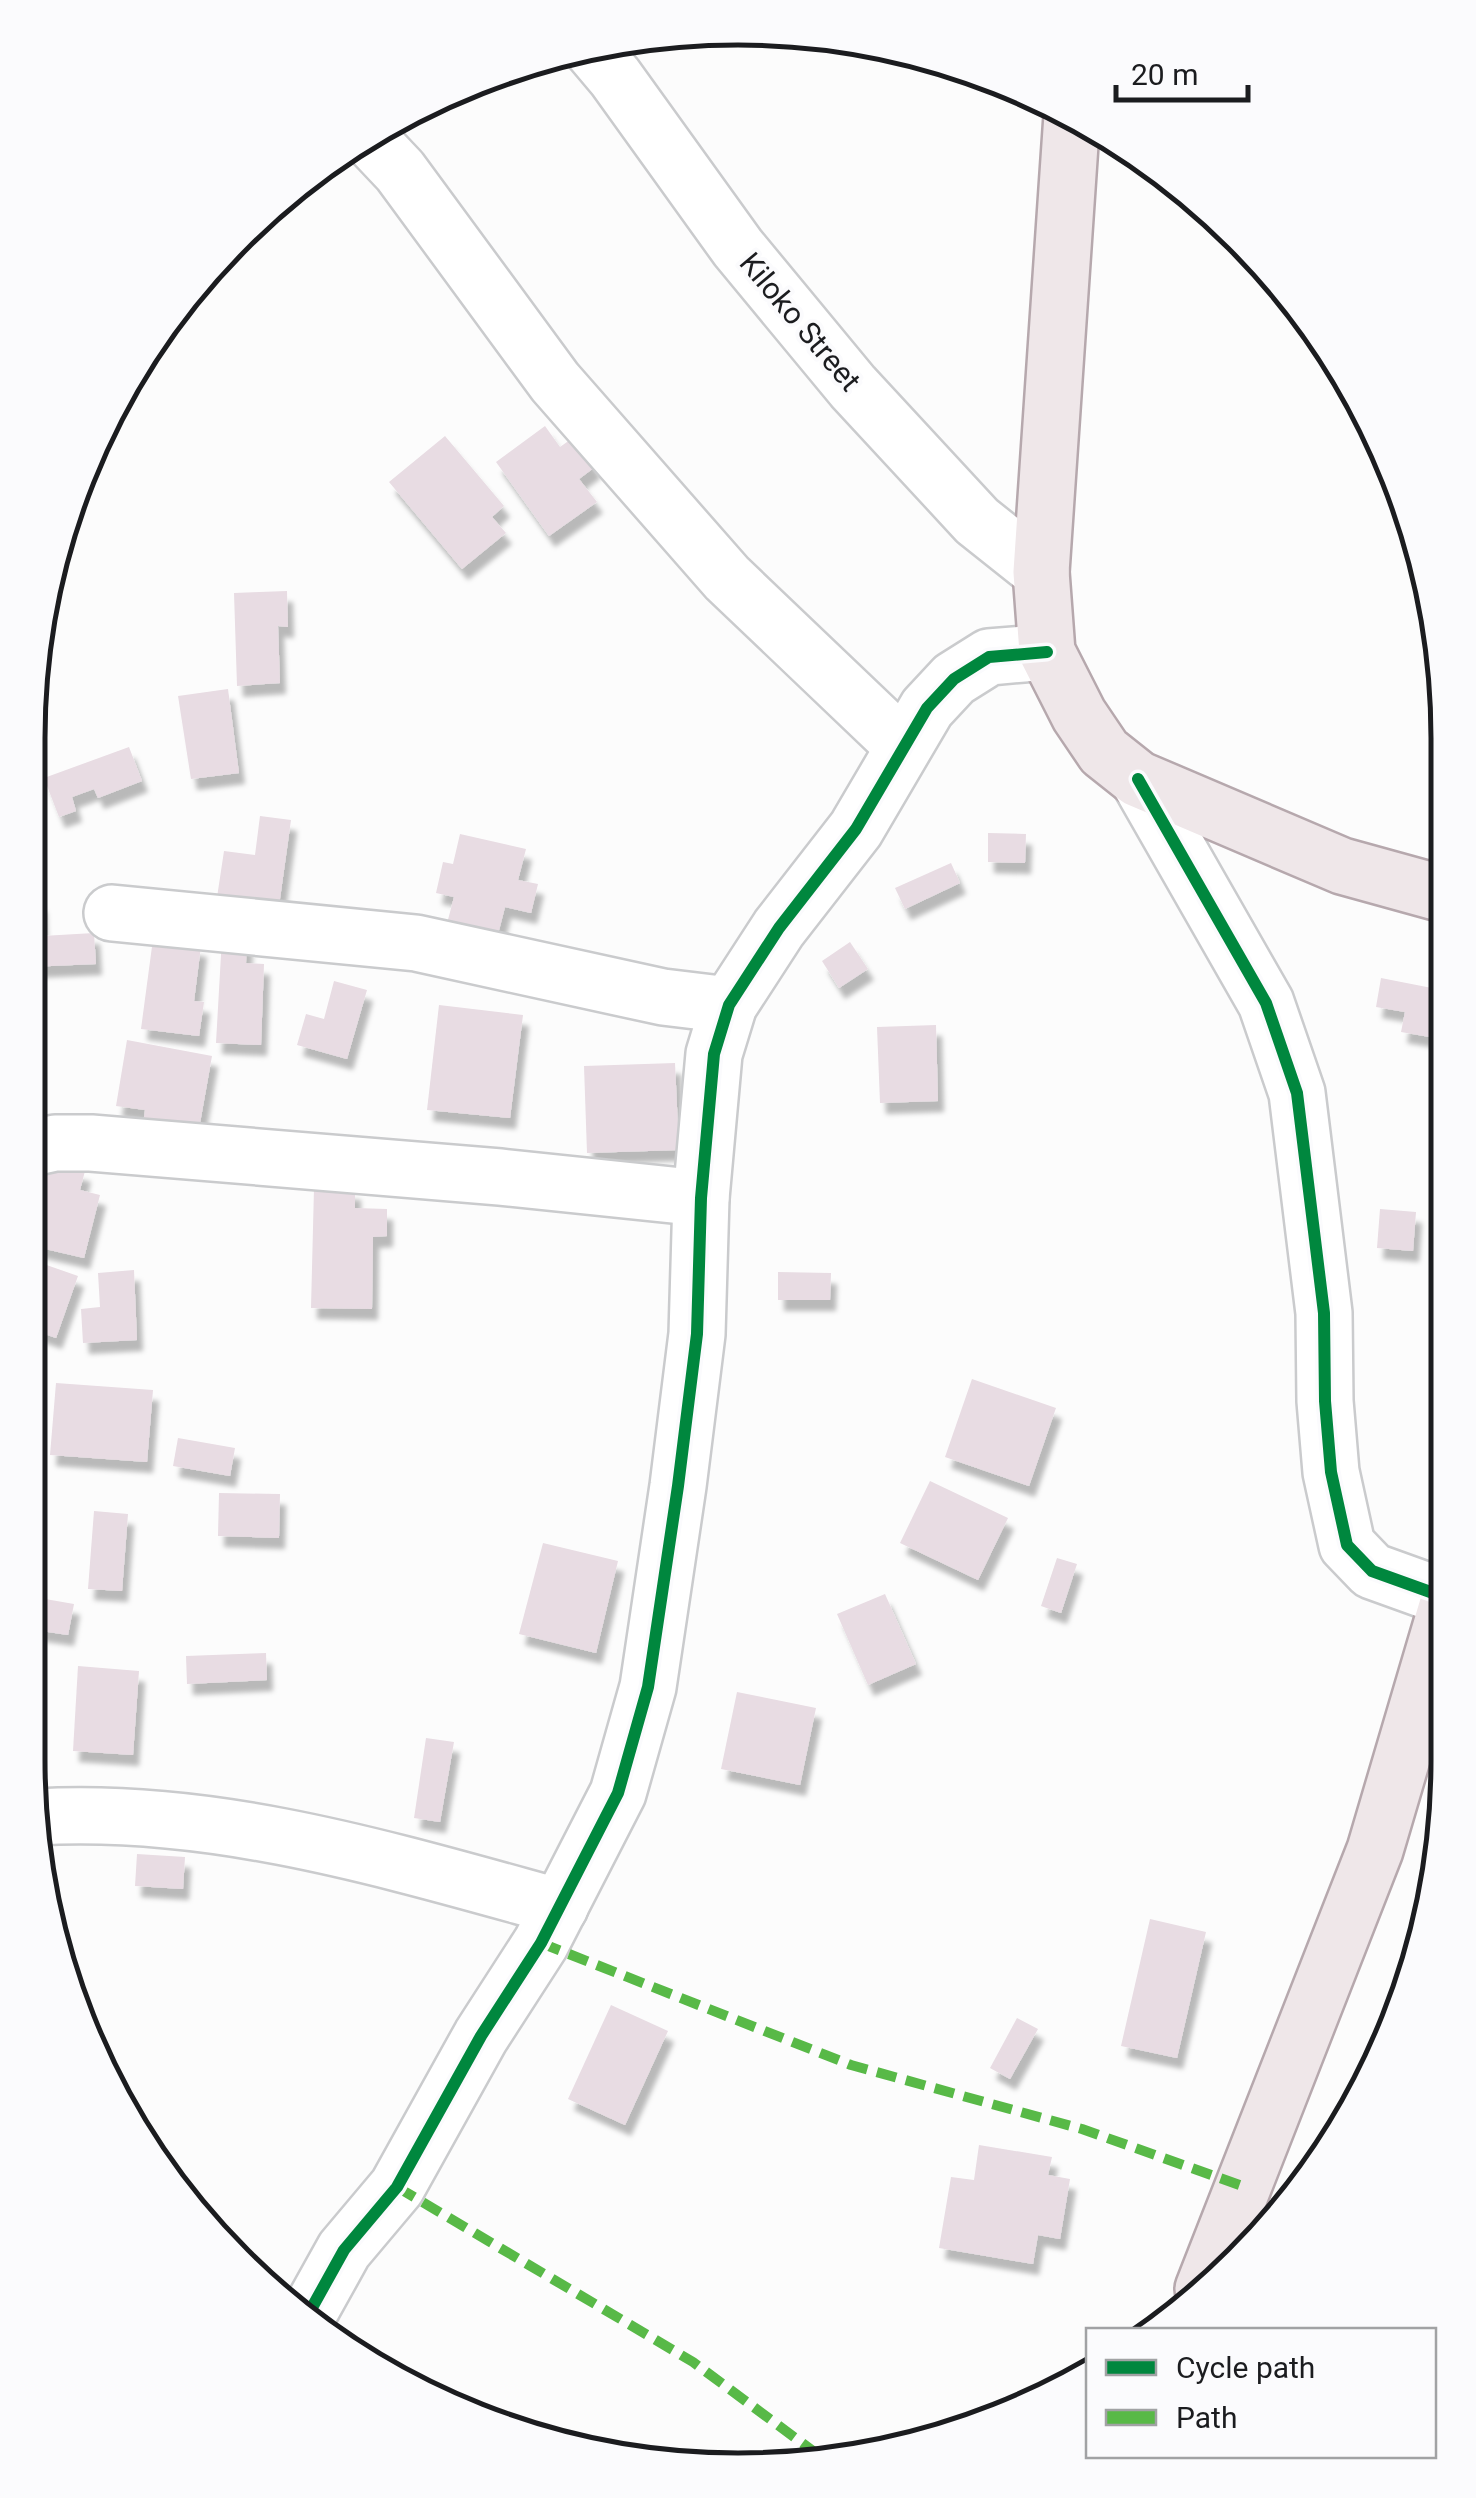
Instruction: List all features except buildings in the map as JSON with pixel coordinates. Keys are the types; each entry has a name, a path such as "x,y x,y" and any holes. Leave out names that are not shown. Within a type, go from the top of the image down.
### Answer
{"main road":[{"path":"1071,131 1042,572 1048,652 1104,752 1138,780 1342,866 1431,891"},
{"path":"1213,2264 1375,1850 1431,1660"}],"street":[{"name":"Kiloko Street","path":"600,59 738,248 853,386 977,521 1042,572"},
{"path":"377,147 400,171 555,382 728,578 902,745"},
{"path":"312,2307 344,2250 397,2187 560,1906 618,1793 648,1686 698,1334 701,1198 714,1054 728,1005 779,928 856,829 926,708 954,680 989,657 1048,652"},
{"path":"1138,780 1266,1004 1297,1093 1324,1313 1331,1472 1347,1545 1372,1572 1431,1592"},
{"path":"112,913 416,943 663,997 728,1005"},
{"path":"45,1145 91,1143 701,1198"},
{"path":"47,1816 86,1814 217,1824 343,1848 560,1906"}],"marked path":[{"path":"541,1943 851,2065 1082,2129 1245,2187"},
{"path":"397,2187 693,2362 810,2449"}],"cycle path":[{"path":"312,2307 344,2250 397,2187 481,2036 541,1943 618,1793 648,1687 678,1486 697,1334 701,1198 714,1054 729,1005 779,928 856,829 927,708 954,679 989,657 1047,652"},
{"path":"1138,779 1266,1003 1297,1093 1324,1313 1331,1472 1347,1545 1372,1571 1431,1592"}]}
